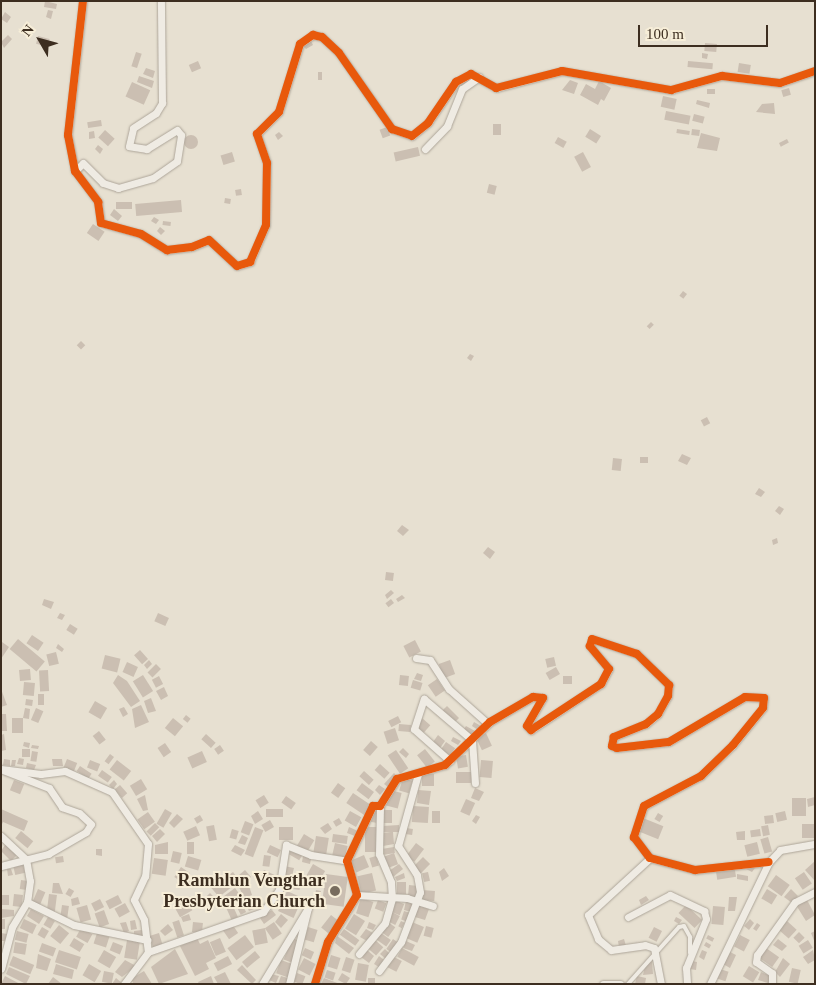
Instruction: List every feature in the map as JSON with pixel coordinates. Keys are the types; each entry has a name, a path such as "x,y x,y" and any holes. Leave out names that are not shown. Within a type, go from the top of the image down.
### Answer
{"street":[{"path":"83,1 68,135 75,171 98,202 106,227 141,234 167,250 192,247 209,240 233,264 243,266 261,242 268,207 266,163 257,134 279,112 305,38 322,37 339,53 388,123 401,136 420,132 465,75 479,77 496,88 516,80 581,72 671,90 722,76 780,83 815,71"},
{"path":"75,171 83,163 104,183 118,188 153,178 177,160 181,135 177,130 147,149 130,146 133,128 156,113 162,103 161,1"},
{"path":"425,149 447,126 462,90 479,77"},
{"path":"359,954 385,923 392,898 391,882 379,854 380,806 397,779 418,774 450,760 488,724 540,695 543,701 527,726 531,730 601,684 609,668 590,646 592,639 637,654 669,685 668,696 658,714 646,724 614,737 612,746 617,748 669,742 745,697 764,698 763,708 733,745 701,776 644,806 634,837 650,858 695,870 769,862"},
{"path":"416,658 430,660 449,689 488,724"},
{"path":"450,760 414,728 422,700 472,740 475,783"},
{"path":"1,769 31,785 45,786 62,807 80,813 91,824 86,832 48,854 1,866"},
{"path":"1,769 41,774 65,771 112,792 148,844 145,876 134,900 147,940 148,952"},
{"path":"380,971 402,942 417,901 417,875 398,846 418,774"},
{"path":"314,984 328,942 357,895 347,861 373,806 380,806"},
{"path":"1,836 26,859 30,880 27,902 12,927 1,969"},
{"path":"710,984 769,862 780,850 815,844"},
{"path":"124,984 148,952 263,912 279,890 286,845 311,856 347,861"},
{"path":"650,858 588,915 598,939 611,950 648,945 657,951 661,984"},
{"path":"772,984 772,973 756,962 757,955 795,902 815,892"},
{"path":"357,895 417,901 433,906"},
{"path":"628,917 670,895 699,905 706,918 690,954 687,984"},
{"path":"27,902 74,925 147,940"},
{"path":"262,984 308,908 289,984"},
{"path":"602,984 620,984"}],"lane":[{"path":"628,984 657,951 684,926 690,954"}],"building":[{"path":"45,1 57,4 56,9 44,7"},
{"path":"48,10 53,11 51,19 46,17"},
{"path":"5,12 11,17 7,23 1,19"},
{"path":"8,35 12,39 4,48 1,42"},
{"path":"38,36 50,39 48,47 36,44"},
{"path":"311,41 313,45 306,49 303,46"},
{"path":"705,43 717,44 716,52 704,51"},
{"path":"136,52 142,54 137,68 131,66"},
{"path":"702,53 708,54 707,59 702,58"},
{"path":"198,61 201,68 192,72 189,65"},
{"path":"688,61 713,63 712,69 687,67"},
{"path":"739,63 751,65 749,74 738,72"},
{"path":"146,68 155,71 153,78 143,74"},
{"path":"318,72 322,72 322,80 318,80"},
{"path":"139,76 154,81 152,88 137,82"},
{"path":"570,80 578,83 574,94 562,90"},
{"path":"599,81 611,88 604,101 601,99 598,105 580,95 586,84 595,89"},
{"path":"132,82 150,90 144,105 125,97"},
{"path":"789,88 791,95 783,97 781,90"},
{"path":"707,89 715,89 715,94 707,94"},
{"path":"663,96 677,99 674,110 661,107"},
{"path":"697,100 710,103 709,108 696,104"},
{"path":"774,103 775,114 756,112 762,104"},
{"path":"666,111 691,116 689,125 664,120"},
{"path":"694,114 705,117 703,124 692,121"},
{"path":"101,120 102,126 88,128 87,122"},
{"path":"493,124 501,124 501,135 493,135"},
{"path":"387,127 390,135 383,138 380,130"},
{"path":"590,129 601,136 596,144 585,137"},
{"path":"677,129 690,131 689,135 676,133"},
{"path":"692,129 700,130 699,136 691,135"},
{"path":"105,130 115,139 108,146 98,137"},
{"path":"94,131 95,138 89,139 89,132"},
{"path":"279,132 283,136 278,140 275,135"},
{"path":"701,133 720,138 717,151 697,148"},
{"path":"191,135 196,137 198,142 196,147 191,149 186,147 184,142 186,137"},
{"path":"558,137 567,142 563,148 555,143"},
{"path":"787,139 789,143 781,147 779,143"},
{"path":"98,145 103,149 100,154 95,149"},
{"path":"418,147 420,156 396,161 394,153"},
{"path":"232,152 235,162 223,165 221,156"},
{"path":"583,152 591,167 582,172 574,157"},
{"path":"489,184 497,186 495,195 487,193"},
{"path":"241,189 242,195 236,196 235,190"},
{"path":"225,198 231,199 230,204 224,203"},
{"path":"181,200 182,212 136,216 135,204"},
{"path":"116,202 132,202 132,209 116,209"},
{"path":"114,209 122,216 118,221 110,215"},
{"path":"154,217 159,220 156,224 151,221"},
{"path":"163,221 171,222 170,226 163,225"},
{"path":"93,224 105,232 98,241 87,233"},
{"path":"160,227 165,231 161,235 157,231"},
{"path":"683,291 687,294 683,299 679,296"},
{"path":"651,322 654,325 650,329 647,326"},
{"path":"81,341 85,345 81,349 77,345"},
{"path":"470,354 474,356 471,361 467,358"},
{"path":"707,417 710,423 704,426 701,420"},
{"path":"682,454 691,458 687,465 678,461"},
{"path":"640,457 648,457 648,463 640,463"},
{"path":"613,458 622,459 621,471 612,470"},
{"path":"759,488 765,492 761,497 755,494"},
{"path":"779,506 784,509 780,515 775,511"},
{"path":"402,525 409,530 403,536 397,531"},
{"path":"777,538 778,543 773,545 772,540"},
{"path":"488,547 495,552 490,559 483,553"},
{"path":"386,572 394,573 393,581 385,580"},
{"path":"391,590 394,593 387,599 385,595"},
{"path":"402,595 405,598 398,602 396,599"},
{"path":"44,599 54,602 51,609 42,605"},
{"path":"391,599 394,603 388,607 385,603"},
{"path":"60,613 65,615 62,620 57,618"},
{"path":"158,613 169,618 165,626 154,621"},
{"path":"70,624 78,629 74,635 66,630"},
{"path":"32,635 44,643 38,651 26,643"},
{"path":"18,639 45,661 36,671 10,649"},
{"path":"415,640 421,652 409,657 403,646"},
{"path":"1,643 9,647 1,659"},
{"path":"58,644 64,649 62,652 56,648"},
{"path":"140,650 148,659 142,664 134,655"},
{"path":"56,652 59,664 49,666 46,654"},
{"path":"105,655 121,659 117,672 102,669"},
{"path":"554,657 556,666 547,668 545,659"},
{"path":"149,660 152,664 147,669 144,665"},
{"path":"450,660 455,674 444,678 439,664"},
{"path":"127,662 138,667 133,677 123,672"},
{"path":"156,664 161,669 152,677 148,672"},
{"path":"556,667 560,674 550,680 546,673"},
{"path":"30,669 31,680 20,681 19,670"},
{"path":"39,670 48,670 49,691 40,691"},
{"path":"417,673 423,675 421,681 414,679"},
{"path":"118,675 127,681 140,701 131,707 113,683"},
{"path":"143,675 153,691 143,697 133,681"},
{"path":"400,675 409,676 408,686 399,685"},
{"path":"159,676 163,684 156,688 152,680"},
{"path":"563,676 572,676 572,684 563,684"},
{"path":"437,679 445,691 436,697 428,685"},
{"path":"413,680 423,683 420,691 411,688"},
{"path":"24,682 35,683 34,696 23,695"},
{"path":"164,687 168,696 161,700 156,691"},
{"path":"1,689 7,705 1,707"},
{"path":"38,694 44,694 44,705 38,705"},
{"path":"151,698 156,711 148,713 144,701"},
{"path":"26,699 33,700 32,706 25,705"},
{"path":"95,701 107,708 101,719 88,712"},
{"path":"141,705 149,722 135,728 132,709"},
{"path":"447,706 459,718 453,724 441,712"},
{"path":"124,707 128,714 123,717 119,709"},
{"path":"25,708 30,709 29,719 23,718"},
{"path":"36,708 43,711 38,723 31,720"},
{"path":"1,714 6,714 7,731 1,731"},
{"path":"186,715 191,719 188,723 183,719"},
{"path":"398,716 401,722 391,727 388,721"},
{"path":"12,718 23,718 23,733 12,733"},
{"path":"173,718 183,726 175,736 165,728"},
{"path":"422,718 430,725 424,733 415,726"},
{"path":"474,722 481,726 478,730 472,726"},
{"path":"399,724 411,725 410,732 398,731"},
{"path":"466,726 475,731 472,737 463,731"},
{"path":"395,728 399,740 388,744 384,732"},
{"path":"99,731 106,740 99,745 93,736"},
{"path":"486,733 492,746 482,750 476,738"},
{"path":"4,734 6,750 1,751 1,735"},
{"path":"206,734 216,743 211,748 201,739"},
{"path":"438,735 445,741 440,748 433,742"},
{"path":"453,737 461,741 458,745 451,741"},
{"path":"371,741 378,747 370,756 363,750"},
{"path":"24,742 30,743 29,748 23,746"},
{"path":"446,742 455,748 450,756 441,749"},
{"path":"165,743 171,752 164,757 158,748"},
{"path":"32,745 39,746 38,749 31,748"},
{"path":"220,745 224,751 218,755 214,749"},
{"path":"403,748 409,754 406,758 399,752"},
{"path":"22,749 30,749 30,757 22,757"},
{"path":"425,749 435,762 427,768 417,755"},
{"path":"396,750 408,768 400,774 388,756"},
{"path":"32,751 38,752 36,762 30,761"},
{"path":"202,751 207,762 192,768 187,758"},
{"path":"110,754 114,757 109,764 105,761"},
{"path":"466,755 468,767 458,768 456,757"},
{"path":"19,758 24,759 23,765 17,764"},
{"path":"4,759 10,760 10,766 3,765"},
{"path":"52,759 62,759 63,766 53,766"},
{"path":"67,759 77,763 74,771 64,767"},
{"path":"12,760 16,760 15,766 11,766"},
{"path":"90,760 100,764 97,772 87,767"},
{"path":"117,760 131,771 124,781 110,769"},
{"path":"481,760 493,761 491,778 480,777"},
{"path":"27,763 36,765 34,770 26,768"},
{"path":"380,764 390,773 384,779 375,770"},
{"path":"80,766 92,774 88,779 77,771"},
{"path":"102,770 112,777 108,783 98,776"},
{"path":"364,771 374,780 369,785 359,776"},
{"path":"456,772 471,772 471,783 456,783"},
{"path":"394,773 397,776 388,787 384,784"},
{"path":"422,774 434,774 434,786 422,786"},
{"path":"403,778 413,781 409,793 399,790"},
{"path":"141,779 147,789 136,796 130,786"},
{"path":"14,780 24,784 20,794 10,790"},
{"path":"114,780 117,784 113,789 109,785"},
{"path":"338,783 345,788 338,798 331,793"},
{"path":"362,783 374,792 369,799 357,790"},
{"path":"120,785 127,793 122,798 115,790"},
{"path":"379,785 385,789 380,795 375,790"},
{"path":"475,788 484,792 479,801 471,798"},
{"path":"390,790 402,793 398,808 386,806"},
{"path":"418,790 431,791 429,805 417,803"},
{"path":"353,793 371,805 365,815 346,803"},
{"path":"145,795 148,810 143,811 137,799"},
{"path":"264,795 269,803 260,808 256,800"},
{"path":"286,796 296,803 291,809 281,803"},
{"path":"815,797 815,805 808,807 807,799"},
{"path":"792,798 806,798 806,816 792,816"},
{"path":"466,799 475,803 469,816 460,812"},
{"path":"413,806 429,807 428,823 412,822"},
{"path":"1,809 28,821 24,831 3,822 1,826"},
{"path":"165,809 172,813 163,828 156,824"},
{"path":"266,809 283,809 283,817 266,817"},
{"path":"372,810 378,811 376,823 370,822"},
{"path":"382,810 392,810 392,823 382,823"},
{"path":"258,811 263,819 255,824 251,816"},
{"path":"350,811 361,817 356,827 345,821"},
{"path":"432,811 440,811 440,823 432,823"},
{"path":"785,811 787,820 777,822 775,813"},
{"path":"148,812 155,822 144,829 137,819"},
{"path":"658,813 663,816 660,822 654,819"},
{"path":"177,814 183,819 174,828 169,823"},
{"path":"200,815 203,820 197,824 194,819"},
{"path":"476,815 480,817 476,824 472,821"},
{"path":"773,815 774,823 765,824 764,816"},
{"path":"339,818 342,823 336,827 333,822"},
{"path":"643,818 663,826 658,839 638,831"},
{"path":"270,820 274,827 265,832 261,825"},
{"path":"245,821 253,824 249,835 241,832"},
{"path":"155,823 159,827 151,836 147,831"},
{"path":"328,823 332,829 325,834 320,828"},
{"path":"802,824 815,824 815,838 802,838"},
{"path":"214,825 217,840 209,841 206,827"},
{"path":"399,825 399,832 393,832 394,844 383,846 382,833 391,832 383,832 383,826"},
{"path":"768,825 770,835 763,836 761,826"},
{"path":"196,826 200,835 187,841 183,832"},
{"path":"255,827 263,830 253,857 245,854"},
{"path":"279,827 293,827 293,840 279,840"},
{"path":"349,827 358,831 355,836 347,833"},
{"path":"365,827 377,827 377,852 365,852"},
{"path":"406,828 413,829 412,835 405,834"},
{"path":"160,829 165,834 157,842 152,836"},
{"path":"232,829 239,831 236,840 230,838"},
{"path":"760,829 761,836 751,837 750,830"},
{"path":"21,831 33,841 27,848 15,838"},
{"path":"745,831 745,840 737,840 736,832"},
{"path":"304,834 314,840 307,852 297,846"},
{"path":"333,834 348,836 347,844 332,842"},
{"path":"242,835 248,838 245,845 238,843"},
{"path":"316,836 329,838 326,856 313,854"},
{"path":"768,837 772,851 764,854 760,839"},
{"path":"7,842 19,853 11,861 1,851"},
{"path":"168,842 168,854 155,854 155,845"},
{"path":"187,842 194,842 194,854 187,854"},
{"path":"757,842 760,854 747,857 744,845"},
{"path":"335,843 348,846 345,858 332,855"},
{"path":"416,843 424,849 414,862 406,856"},
{"path":"235,845 245,850 241,856 231,851"},
{"path":"270,845 281,850 278,857 267,852"},
{"path":"394,847 395,853 384,855 383,849"},
{"path":"96,849 102,849 102,856 96,855"},
{"path":"292,849 302,855 299,860 289,854"},
{"path":"173,851 182,853 179,864 171,862"},
{"path":"394,853 398,864 385,869 381,858"},
{"path":"264,855 271,856 269,867 262,866"},
{"path":"364,855 369,867 356,872 351,860"},
{"path":"63,856 64,862 56,863 55,857"},
{"path":"188,856 201,860 198,871 185,867"},
{"path":"303,856 311,859 310,864 302,862"},
{"path":"376,856 379,866 372,868 369,858"},
{"path":"423,857 430,864 421,873 414,866"},
{"path":"154,858 168,860 166,876 152,874"},
{"path":"815,861 815,881 805,870"},
{"path":"747,863 755,868 752,872 744,868"},
{"path":"23,864 25,873 15,875 13,866"},
{"path":"313,864 325,871 317,886 304,879"},
{"path":"399,864 403,869 393,877 389,871"},
{"path":"734,864 736,877 717,880 715,867"},
{"path":"284,866 294,868 292,876 282,875"},
{"path":"181,867 190,873 183,883 174,877"},
{"path":"444,868 449,876 442,881 439,872"},
{"path":"7,869 11,869 13,875 8,876"},
{"path":"245,870 251,877 244,882 239,875"},
{"path":"264,870 279,877 275,887 259,880"},
{"path":"233,872 239,880 234,884 228,876"},
{"path":"428,872 430,881 424,882 422,873"},
{"path":"804,872 812,884 803,890 795,878"},
{"path":"372,873 376,891 361,894 357,876"},
{"path":"404,873 405,878 397,881 395,877"},
{"name":"Ramhlun Vengthar Presbyterian Church","path":"326,874 348,877 344,907 322,904"},
{"path":"737,874 748,876 748,881 737,879"},
{"path":"192,875 196,878 191,886 186,883"},
{"path":"219,875 233,886 219,897 208,884"},
{"path":"776,875 790,885 782,896 768,886"},
{"path":"294,879 301,880 300,890 293,889"},
{"path":"21,880 28,881 27,890 20,889"},
{"path":"397,882 406,882 406,894 397,894"},
{"path":"53,883 59,883 63,894 52,893"},
{"path":"248,883 252,895 244,898 239,887"},
{"path":"409,885 418,886 416,898 408,896"},
{"path":"69,888 74,891 71,897 65,894"},
{"path":"235,888 240,895 225,906 220,899"},
{"path":"38,889 45,892 40,905 33,902"},
{"path":"767,889 777,895 772,905 761,898"},
{"path":"791,889 798,896 792,903 784,897"},
{"path":"316,890 321,891 321,897 315,896"},
{"path":"422,890 435,891 434,901 421,900"},
{"path":"287,891 303,898 294,918 278,911"},
{"path":"210,893 218,901 211,907 204,899"},
{"path":"14,894 23,895 22,907 13,906"},
{"path":"49,894 57,895 55,913 47,912"},
{"path":"1,895 9,895 9,905 1,905"},
{"path":"118,895 122,903 110,909 106,901"},
{"path":"646,896 649,900 641,905 639,900"},
{"path":"78,897 80,904 72,906 71,899"},
{"path":"729,897 737,897 735,911 728,911"},
{"path":"361,898 373,902 368,917 356,913"},
{"path":"806,898 815,915 806,921 796,905"},
{"path":"100,899 104,907 95,912 91,904"},
{"path":"186,899 192,910 180,917 174,906"},
{"path":"255,899 258,907 249,911 246,903"},
{"path":"378,900 386,903 383,912 375,908"},
{"path":"394,900 404,904 400,915 390,911"},
{"path":"406,901 414,904 411,912 404,910"},
{"path":"125,903 130,912 119,918 115,909"},
{"path":"242,904 246,912 241,915 237,907"},
{"path":"62,905 69,906 67,918 60,917"},
{"path":"87,905 91,919 81,922 76,908"},
{"path":"418,905 429,909 425,920 415,917"},
{"path":"686,905 702,920 695,928 678,913"},
{"path":"233,906 238,917 231,920 227,909"},
{"path":"713,906 725,907 723,925 711,924"},
{"path":"1,909 14,910 14,916 1,918"},
{"path":"31,909 44,916 39,924 27,916"},
{"path":"104,910 109,924 100,928 95,913"},
{"path":"272,910 276,915 264,924 260,918"},
{"path":"390,911 400,916 395,925 385,920"},
{"path":"404,911 410,913 407,921 401,920"},
{"path":"189,914 191,920 183,922 181,917"},
{"path":"281,914 288,920 281,928 275,922"},
{"path":"354,914 365,921 356,935 345,928"},
{"path":"331,915 340,922 330,934 321,928"},
{"path":"48,917 55,921 50,929 44,925"},
{"path":"676,917 682,920 679,924 674,921"},
{"path":"1,919 5,919 5,929 1,929"},
{"path":"24,919 37,925 32,934 20,928"},
{"path":"750,919 754,923 749,930 744,926"},
{"path":"135,920 137,929 131,930 130,921"},
{"path":"179,920 184,935 177,937 172,922"},
{"path":"401,921 405,923 402,928 398,926"},
{"path":"787,921 797,930 789,939 779,930"},
{"path":"126,922 129,931 124,933 120,923"},
{"path":"193,922 203,923 202,933 192,932"},
{"path":"274,922 282,934 273,940 265,928"},
{"path":"369,922 376,925 373,930 367,928"},
{"path":"388,922 395,927 388,937 381,932"},
{"path":"412,922 424,927 417,943 405,938"},
{"path":"757,923 760,925 756,931 753,929"},
{"path":"168,924 173,930 165,936 160,931"},
{"path":"232,924 238,933 229,939 223,930"},
{"path":"59,925 69,933 60,944 50,936"},
{"path":"426,926 434,928 431,938 424,936"},
{"path":"42,927 49,931 44,939 38,935"},
{"path":"308,927 318,930 314,942 304,939"},
{"path":"654,927 662,931 657,942 649,938"},
{"path":"81,928 92,934 88,943 76,937"},
{"path":"265,928 268,943 255,945 252,930"},
{"path":"344,929 359,940 355,946 340,935"},
{"path":"366,929 373,933 367,941 360,937"},
{"path":"142,930 142,936 134,936 134,931"},
{"path":"17,931 29,934 26,943 15,940"},
{"path":"815,931 815,943 811,933"},
{"path":"799,932 805,938 799,943 793,938"},
{"path":"1,933 7,934 5,941 1,941"},
{"path":"97,933 109,937 106,947 94,943"},
{"path":"159,933 163,946 154,949 149,936"},
{"path":"381,933 391,940 386,946 376,940"},
{"path":"245,935 254,947 236,960 227,948"},
{"path":"708,935 714,938 712,942 706,939"},
{"path":"740,935 750,940 744,952 734,947"},
{"path":"337,936 354,948 349,954 335,943"},
{"path":"74,938 84,944 80,952 69,946"},
{"path":"197,938 200,944 208,940 216,958 206,963 209,969 195,976 180,946"},
{"path":"220,938 226,952 216,956 210,942"},
{"path":"292,938 300,941 292,963 284,959"},
{"path":"393,939 399,943 392,953 386,949"},
{"path":"624,939 626,946 619,947 618,941"},
{"path":"778,939 787,946 782,951 773,945"},
{"path":"127,940 140,942 137,960 124,958"},
{"path":"375,940 383,947 376,956 368,948"},
{"path":"808,940 813,948 803,953 799,946"},
{"path":"406,941 415,945 412,951 403,948"},
{"path":"15,942 27,944 25,955 13,953"},
{"path":"113,942 123,946 120,954 110,950"},
{"path":"706,942 711,945 709,949 704,945"},
{"path":"42,943 56,948 53,957 39,951"},
{"path":"305,948 314,952 311,959 302,955"},
{"path":"402,948 419,957 414,966 397,957"},
{"path":"766,948 779,957 772,967 759,958"},
{"path":"175,949 188,974 159,984 151,967"},
{"path":"385,949 390,954 386,959 380,954"},
{"path":"59,950 81,957 77,969 55,962"},
{"path":"104,950 116,957 110,968 98,961"},
{"path":"367,950 374,956 369,963 361,957"},
{"path":"702,950 707,952 704,960 699,957"},
{"path":"813,950 815,960 808,964 803,957"},
{"path":"255,951 260,957 247,968 242,962"},
{"path":"730,952 736,955 730,968 723,964"},
{"path":"38,954 51,959 47,971 36,968"},
{"path":"331,955 341,958 337,969 327,966"},
{"path":"13,956 34,965 30,974 9,965"},
{"path":"228,956 232,964 218,971 214,963"},
{"path":"379,956 384,960 379,967 374,964"},
{"path":"392,956 402,961 396,972 387,967"},
{"path":"346,957 355,960 350,973 342,970"},
{"path":"304,958 316,964 310,975 298,970"},
{"path":"783,958 790,964 780,977 775,972"},
{"path":"125,960 136,966 122,977 115,972"},
{"path":"281,960 292,964 287,977 276,973"},
{"path":"692,961 697,962 696,970 690,969"},
{"path":"646,962 652,962 653,974 643,975"},
{"path":"358,963 369,965 366,982 355,980"},
{"path":"56,964 74,970 72,979 53,974"},
{"path":"89,964 101,971 95,982 82,975"},
{"path":"242,965 256,980 252,984 237,970"},
{"path":"749,966 759,972 753,982 743,976"},
{"path":"9,967 30,976 26,984 6,974"},
{"path":"792,968 801,970 798,984 789,982"},
{"path":"720,969 729,972 725,981 717,979"},
{"path":"327,970 336,973 333,980 325,978"},
{"path":"104,971 114,973 112,984 102,982"},
{"path":"144,971 152,984 134,984 131,979"},
{"path":"225,972 231,984 218,984 214,977"},
{"path":"761,972 771,976 768,983 758,980"},
{"path":"297,973 305,976 302,984 294,981"},
{"path":"342,973 350,978 346,984 338,980"},
{"path":"271,974 279,976 276,983 269,980"},
{"path":"5,976 20,984 1,984"},
{"path":"211,976 214,984 199,984 198,982"},
{"path":"281,976 288,978 286,984 278,984"},
{"path":"637,976 646,978 645,984 635,984"},
{"path":"53,977 62,984 48,984"},
{"path":"116,978 122,983 121,984 112,984"},
{"path":"324,978 340,984 321,984"},
{"path":"368,978 375,978 375,984 368,984"}],"cycle path":[{"path":"83,1 68,135 75,171 98,202 101,223 141,234 167,250 192,247 209,240 237,266 250,262 266,225 267,163 257,134 279,112 300,44 313,35 322,37 339,53 392,129 412,136 428,123 456,82 471,74 496,88 562,71 671,90 722,76 780,83 815,71"},
{"path":"315,984 328,942 357,895 347,861 373,806 380,806 397,779 445,765 490,722 533,697 543,698 527,726 531,730 601,684 609,669 590,646 592,639 637,654 669,685 668,696 658,714 646,724 614,737 612,746 617,748 669,742 745,697 764,698 763,708 733,745 701,776 644,806 634,837 650,858 695,870 769,862"}],"place":[{"name":"Ramhlun Vengthar Presbyterian Church","path":"335,891"}]}
